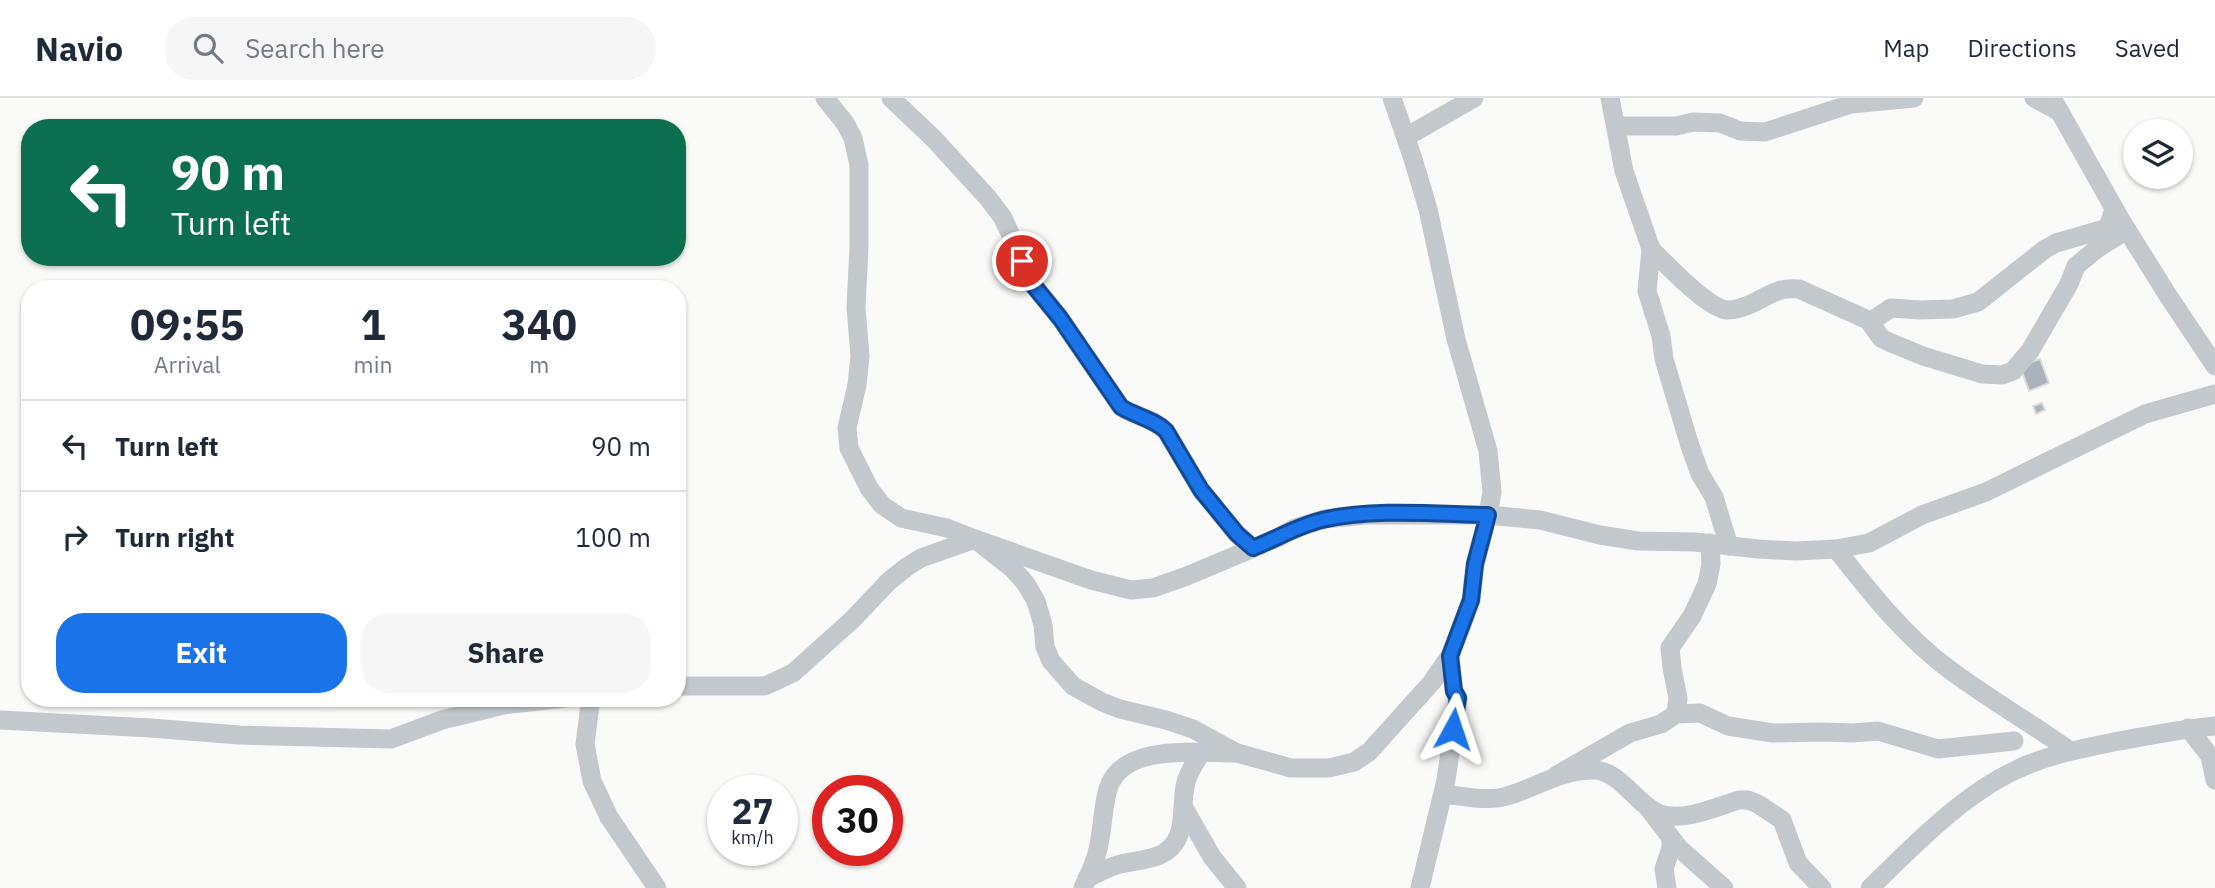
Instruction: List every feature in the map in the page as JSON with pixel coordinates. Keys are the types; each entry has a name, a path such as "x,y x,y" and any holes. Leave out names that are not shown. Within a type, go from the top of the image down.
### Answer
{"street":[{"path":"891,98 934,139 1003,218 1034,286 1060,318 1121,407 1160,425 1166,431 1201,490 1237,534 1253,548"},
{"path":"975,539 1013,569 1026,584 1036,601 1043,625 1045,647 1051,661 1073,686 1101,702 1193,729 1237,753 1291,768 1329,768 1354,762 1369,752 1415,703 1450,656 1471,600 1475,564 1492,492 1488,451 1456,339 1428,209 1392,98"},
{"path":"1406,137 1474,98"},
{"path":"1610,98 1624,171 1651,249 1647,290 1689,443 1700,474 1714,497 1720,545 1711,564 1707,584 1692,616 1670,648 1678,698 1676,713"},
{"path":"1617,126 1720,123 1740,131 1765,132 1851,104 1914,98"},
{"path":"2034,98 2056,105 2127,230 2215,366"},
{"path":"824,100 853,138 859,165 856,307 860,356 857,385 847,428 849,448 869,488 882,505 901,518 947,528 1091,580 1132,590 1153,588 1277,538 1295,528 1324,519 1366,515 1488,515 1540,520 1600,536 1638,541 1796,551 1836,549 1869,543 1922,515 1986,492 2145,414 2215,394"},
{"path":"1870,322 1891,308 1952,309 1978,302 2045,248 2108,228 2114,207"},
{"path":"1651,249 1692,288 1723,309 1743,307 1787,288 1799,289 1870,322 1881,338 1923,356 1982,374 2008,374 2030,351 2069,284 2076,266 2127,230"},
{"path":"686,686 765,686 793,673 908,566 921,558 975,539"},
{"path":"1836,549 1868,590 1917,641 1949,669 2070,751"},
{"path":"1420,888 1443,794 1458,698 1454,691 1450,656"},
{"path":"0,720 239,735 391,739 442,720 496,707"},
{"path":"590,707 585,744 592,781 609,817 657,888"},
{"path":"1443,794 1506,797 1557,775 1630,733 1661,724 1676,713 1700,713 1728,726 1773,733 1878,731 1950,750 2014,741"},
{"path":"1997,780 2005,768 2014,741 2017,713"},
{"path":"1870,888 1924,836 1997,780 2018,769 2070,751 2188,728 2215,726"},
{"path":"2188,728 2210,756 2215,780"},
{"path":"1085,883 1097,853 1108,789 1115,773 1136,759 1168,753 1237,753"},
{"path":"1085,883 1116,865 1163,854 1175,844 1183,827 1185,784 1201,753"},
{"path":"1557,775 1596,769 1611,775 1646,806 1671,838 1724,888"},
{"path":"1646,806 1662,815 1683,816 1739,800 1758,804 1782,820 1798,863 1822,888"},
{"path":"1184,807 1212,857 1237,888"},
{"path":"1667,888 1664,869 1671,848 1671,838"}],"building":[{"path":"2040,359 2049,383 2029,391 2020,366"},
{"path":"2042,403 2045,410 2036,414 2033,406"}],"route":[{"path":"1022,261 1034,286 1060,318 1121,407 1160,425 1166,431 1201,490 1237,534 1253,548 1295,528 1324,519 1420,513 1488,515 1475,564 1471,600 1450,656 1454,691 1458,698 1453,729"}]}
